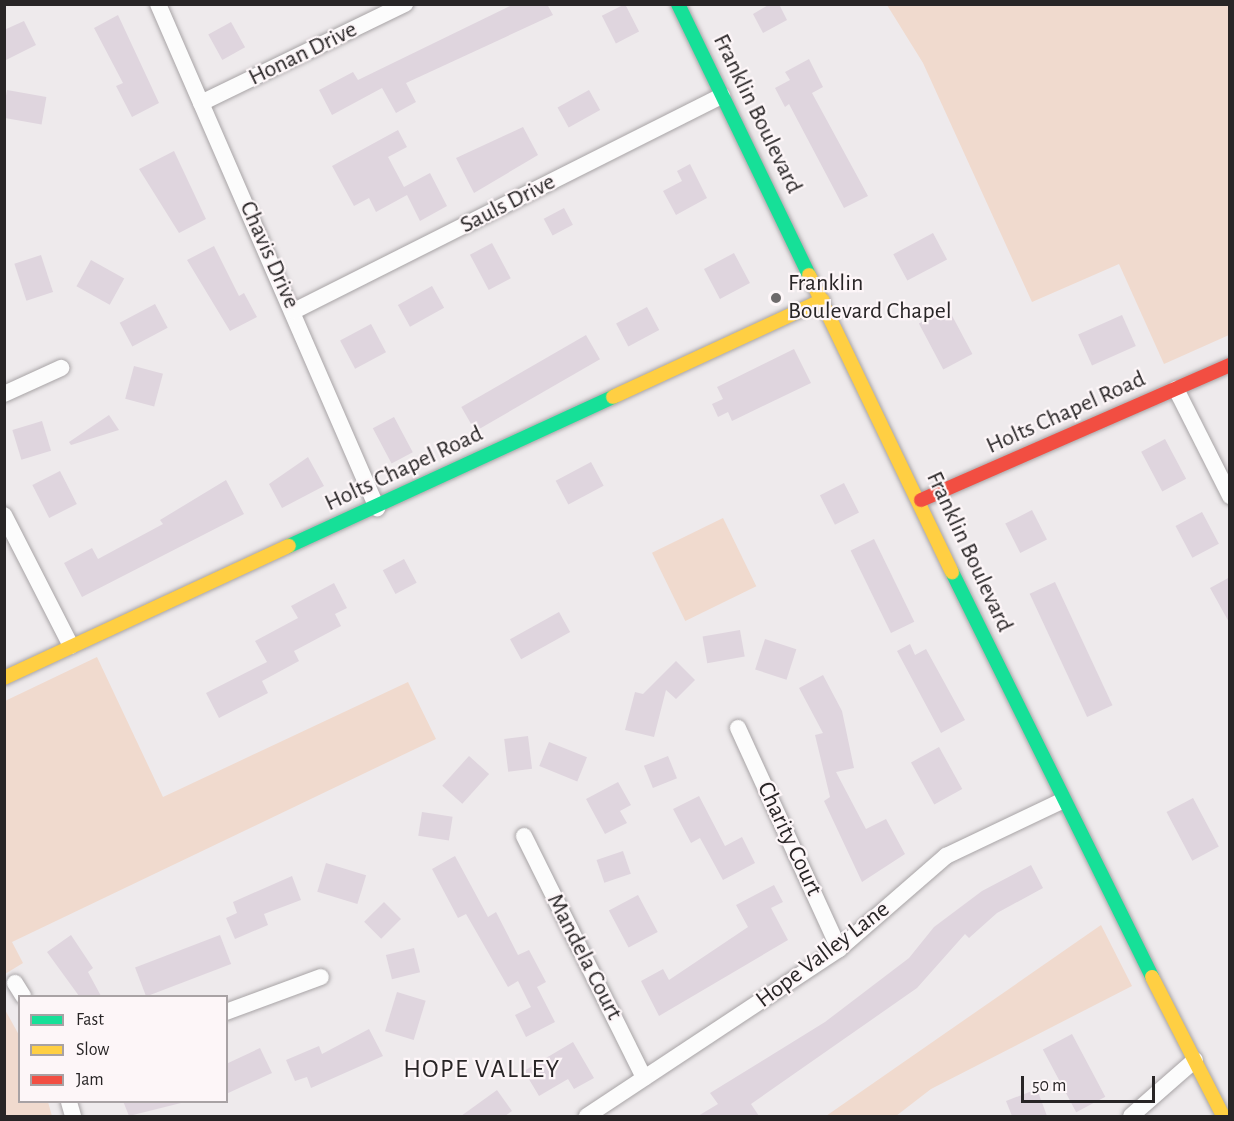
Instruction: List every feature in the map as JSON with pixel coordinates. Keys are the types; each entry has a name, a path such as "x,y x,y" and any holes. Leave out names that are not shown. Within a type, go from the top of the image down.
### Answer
{"street":[{"name":"Chavis Drive","path":"158,4 294,311 377,508"},
{"name":"Honan Drive","path":"201,104 405,4"},
{"name":"Franklin Boulevard","path":"678,4 921,500 1062,801 1224,1116"},
{"name":"Sauls Drive","path":"294,311 722,96"},
{"name":"Holts Chapel Road","path":"4,678 377,508 823,300"},
{"name":"Holts Chapel Road","path":"921,500 1230,364"},
{"path":"4,394 61,368"},
{"path":"1176,389 1230,496"},
{"path":"4,515 71,646"},
{"name":"Charity Court","path":"738,728 839,949"},
{"name":"Hope Valley Lane","path":"587,1116 839,949 946,856 1062,801"},
{"name":"Mandela Court","path":"524,836 644,1078"},
{"path":"228,1011 321,977"},
{"path":"1131,1116 1195,1060"}],"shaded area":[{"path":"887,5 1229,5 1229,335 1164,364 1119,264 1032,302 923,63"},
{"path":"723,518 756,586 685,621 652,553"},
{"path":"97,657 163,797 408,682 436,739 12,942 23,963 5,974 5,701"},
{"path":"1101,925 1132,986 931,1089 896,1116 826,1116"},
{"path":"4,1008 18,1033 18,1103 48,1103 52,1116 5,1116"}],"building":[{"path":"514,4 547,4 553,15 406,83 416,102 396,113 382,88 332,115 319,90 353,72 358,80"},
{"path":"625,4 639,32 616,43 602,16"},
{"path":"770,4 779,4 787,20 763,33 753,14"},
{"path":"118,15 159,103 132,117 116,86 123,83 94,28"},
{"path":"24,21 36,45 4,61 4,30"},
{"path":"231,22 245,47 222,60 208,35"},
{"path":"809,59 823,87 812,93 868,196 844,208 789,104 785,107 775,88 790,80 785,72"},
{"path":"7,90 46,97 42,125 4,118"},
{"path":"589,90 600,110 569,128 558,107"},
{"path":"523,127 538,155 474,193 456,158"},
{"path":"398,130 407,147 388,157 404,187 430,173 447,206 420,221 407,195 376,212 369,198 354,206 332,166"},
{"path":"174,151 206,219 179,233 139,169"},
{"path":"690,164 707,198 676,215 663,191 682,181 677,171"},
{"path":"564,208 573,225 553,236 544,219"},
{"path":"933,233 947,259 907,281 893,254"},
{"path":"492,243 511,278 489,290 470,255"},
{"path":"214,246 239,296 244,293 257,317 230,331 187,260"},
{"path":"734,253 750,283 720,299 704,269"},
{"path":"41,255 53,292 26,301 14,264"},
{"path":"91,260 124,278 110,305 76,286"},
{"path":"432,286 444,308 410,327 398,305"},
{"path":"155,304 168,328 132,347 120,323"},
{"path":"647,307 659,330 628,346 616,323"},
{"path":"948,308 972,354 943,369 919,323"},
{"path":"1122,315 1136,346 1092,366 1078,335"},
{"path":"371,324 386,352 355,369 340,340"},
{"path":"586,335 600,359 475,431 461,407"},
{"path":"794,349 811,383 732,421 728,412 718,417 712,404 723,399 717,387"},
{"path":"134,366 163,374 154,407 125,399"},
{"path":"109,415 119,430 71,445 69,442"},
{"path":"394,417 413,452 392,464 373,428"},
{"path":"42,421 51,451 21,460 12,430"},
{"path":"1165,439 1186,479 1162,491 1141,452"},
{"path":"308,457 324,486 282,508 269,484"},
{"path":"591,462 604,486 568,505 556,481"},
{"path":"60,471 77,504 49,518 32,485"},
{"path":"226,480 244,514 82,597 64,563 92,548 98,559 163,524 160,520"},
{"path":"844,483 859,512 835,525 820,495"},
{"path":"1032,510 1047,539 1020,553 1005,524"},
{"path":"1202,512 1219,544 1192,558 1176,526"},
{"path":"874,539 914,622 891,633 851,550"},
{"path":"404,559 417,583 395,594 383,570"},
{"path":"1230,577 1230,624 1210,588"},
{"path":"1055,582 1112,705 1087,717 1030,594"},
{"path":"334,583 347,608 335,614 341,626 294,651 299,661 262,681 268,693 219,718 206,693 267,662 255,641 298,618 291,606"},
{"path":"559,612 570,632 521,659 510,639"},
{"path":"740,630 745,657 707,663 703,637"},
{"path":"765,639 796,649 786,680 755,669"},
{"path":"910,644 915,655 926,649 965,720 941,733 897,651"},
{"path":"676,661 695,680 676,699 666,690 654,737 625,730 635,692 643,694"},
{"path":"823,675 842,711 854,768 836,772 866,829 886,819 905,854 862,882 824,801 830,797 815,735 823,733 799,688"},
{"path":"528,736 532,769 508,772 504,739"},
{"path":"549,742 587,757 577,781 539,766"},
{"path":"939,747 962,789 934,804 911,763"},
{"path":"469,756 489,774 462,804 442,786"},
{"path":"668,756 677,778 653,788 644,766"},
{"path":"618,782 631,805 620,811 627,823 605,834 586,799"},
{"path":"699,796 725,846 742,837 755,863 723,880 700,838 691,843 673,809"},
{"path":"1193,798 1219,847 1192,861 1167,812"},
{"path":"422,812 453,817 449,841 418,836"},
{"path":"623,851 631,874 604,883 597,860"},
{"path":"455,856 488,917 496,912 518,955 529,950 546,982 537,987 555,1022 526,1037 515,1015 531,1007 518,981 508,987 466,914 458,918 432,869"},
{"path":"326,863 366,875 357,904 317,892"},
{"path":"1031,865 1043,888 997,913 969,938 965,934 917,988 751,1104 759,1116 698,1116 718,1104 710,1093 825,1022 909,958 934,927 982,891"},
{"path":"292,876 301,900 264,914 268,925 235,939 226,918 237,913 233,902"},
{"path":"774,885 783,902 771,908 788,940 659,1016 641,981 663,969 669,980 748,927 736,905"},
{"path":"638,895 658,932 629,948 609,910"},
{"path":"384,902 401,919 381,939 364,922"},
{"path":"71,935 93,968 88,972 100,995 78,995 47,952"},
{"path":"220,935 231,964 146,995 135,968"},
{"path":"414,948 420,972 392,979 386,955"},
{"path":"397,992 426,1001 414,1040 385,1031"},
{"path":"369,1029 383,1056 311,1088 307,1077 295,1081 286,1060 319,1046 322,1054"},
{"path":"1072,1034 1105,1097 1076,1112 1043,1049"},
{"path":"573,1042 594,1078 574,1089 568,1079 539,1096 524,1071"},
{"path":"260,1048 272,1073 228,1093 228,1063"},
{"path":"1037,1089 1047,1116 1012,1116 1006,1101"},
{"path":"497,1090 512,1111 505,1116 461,1116"},
{"path":"124,1103 181,1103 129,1116"}],"traffic: fast":[{"path":"678,4 809,275"},
{"path":"289,546 613,397"},
{"path":"952,572 1152,977"}],"traffic: slow":[{"path":"809,275 952,572"},
{"path":"613,397 823,300"},
{"path":"4,678 289,546"},
{"path":"1152,977 1223,1116"}],"traffic: jam":[{"path":"921,500 1230,365"}],"place":[{"name":"Franklin Boulevard Chapel","path":"776,298"}],"district":[{"name":"HOPE VALLEY","path":"482,1070"}]}
